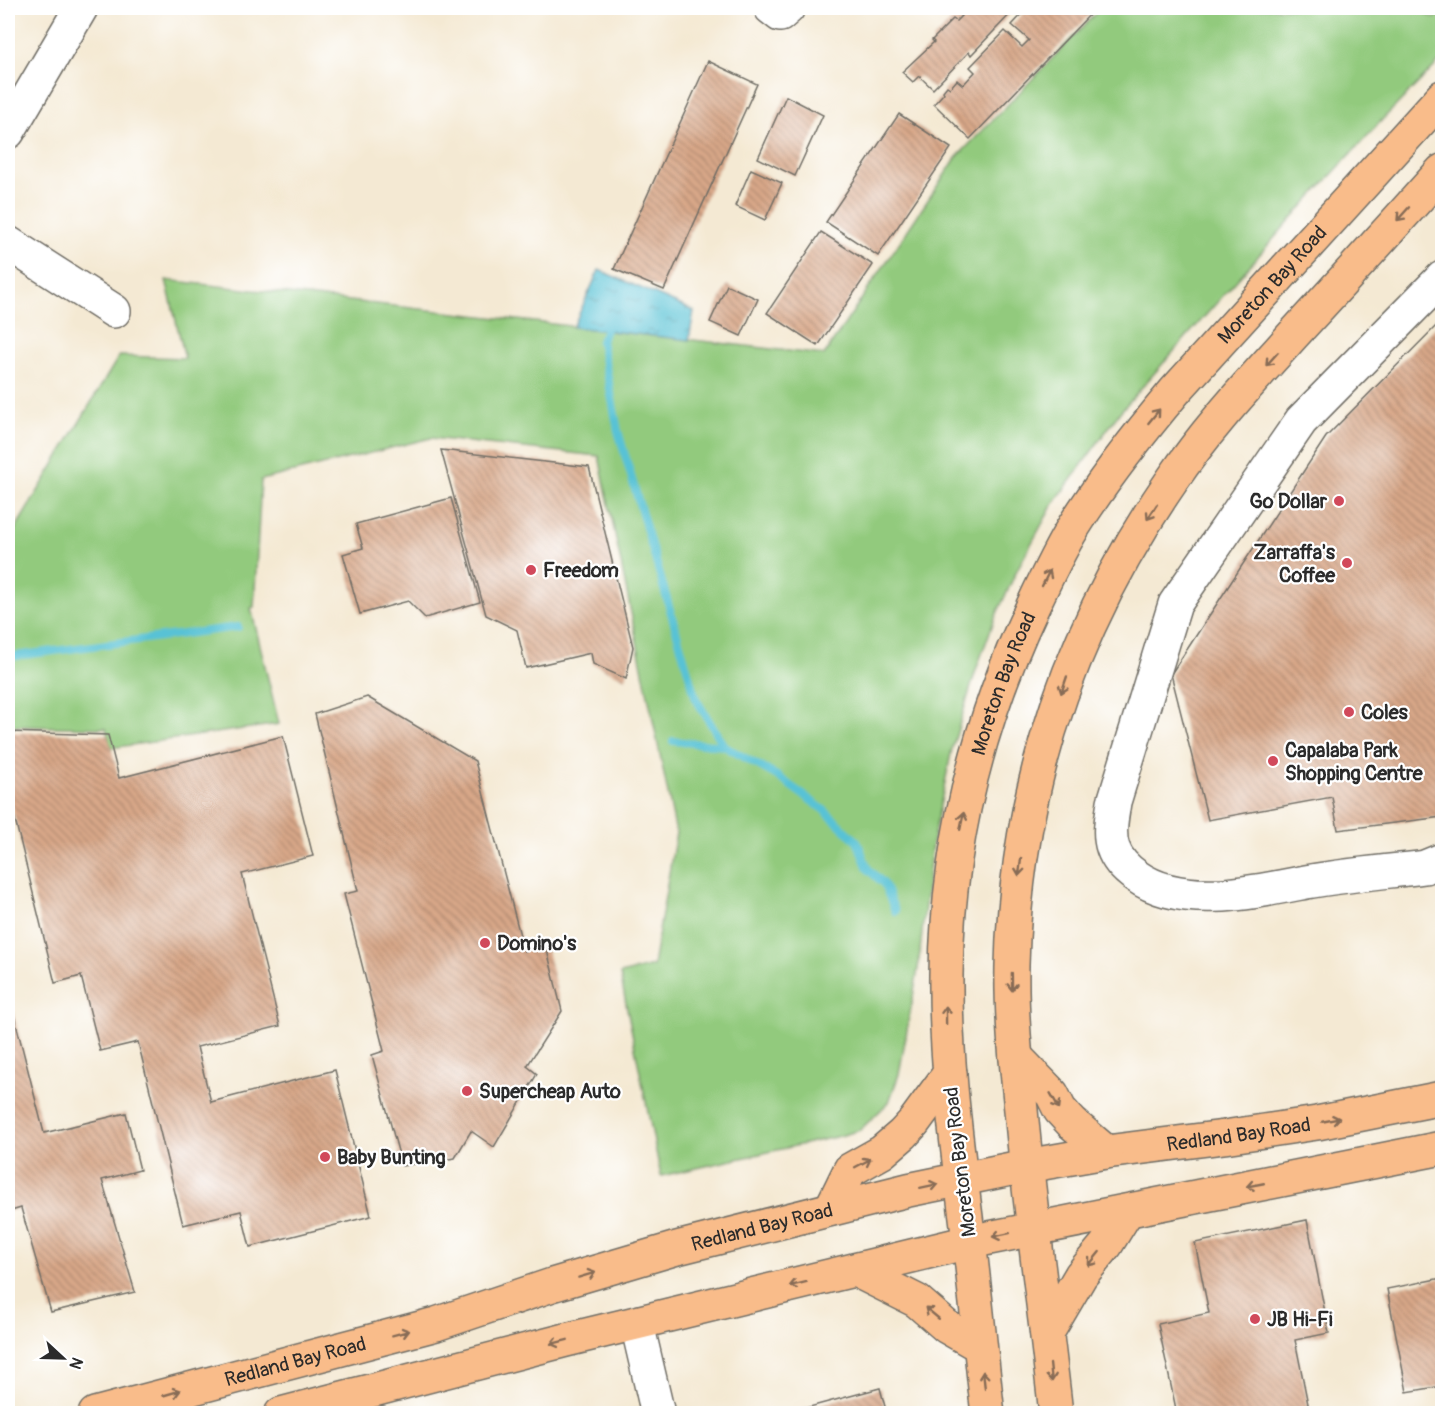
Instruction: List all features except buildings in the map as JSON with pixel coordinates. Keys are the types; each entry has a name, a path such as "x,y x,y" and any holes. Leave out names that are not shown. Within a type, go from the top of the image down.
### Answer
{"main road":[{"name":"Moreton Bay Road","path":"987,1413 950,1073 946,973 949,909 956,849 984,731 1000,680 1049,573 1073,528 1133,441 1175,391 1443,97"},
{"path":"1056,1413 1026,1166 1016,1058 1012,967 1014,923 1025,832 1033,789 1056,708 1073,659 1129,546 1174,477 1213,426 1443,171"},
{"path":"1016,1058 1052,1094 1060,1110 1072,1123 1106,1152"},
{"path":"831,1209 850,1170 882,1152 903,1134 950,1073"},
{"name":"Redland Bay Road","path":"95,1413 139,1408 436,1324 552,1285 677,1248 831,1209 1026,1166 1106,1152 1294,1127 1443,1098"},
{"path":"281,1413 566,1340 969,1242 1443,1148"},
{"path":"1047,1333 1075,1284 1106,1245 1128,1211"},
{"path":"855,1270 917,1301 947,1327 980,1346"}],"street":[{"path":"8,132 81,8"},
{"path":"8,243 114,310"},
{"path":"1437,866 1307,882 1276,889 1205,895 1174,893 1143,881 1122,864 1113,850 1111,822 1117,792 1175,604 1301,421 1443,278"},
{"path":"637,1324 658,1413"}],"green space":[{"path":"1101,8 1414,8 1435,18 1442,11 1442,59 1292,218 1120,412 1052,506 1018,568 995,618 976,670 952,749 932,844 918,969 899,1074 889,1102 860,1130 661,1176 620,974 653,966 676,833 599,456 431,438 261,480 254,607 251,608 279,724 111,748 106,728 8,726 8,541 119,356 185,358 166,280 824,355 956,158"}],"water":[{"path":"599,270 694,311 689,340 573,327"}],"waterway":[{"path":"609,323 601,341 618,431 696,699 724,746"},
{"path":"8,657 238,627"},
{"path":"673,741 724,746 777,776 824,810 857,841 868,869 884,884 895,911"}],"place":[{"name":"Go Dollar","path":"1339,501"},
{"name":"Zarraffa's Coffee","path":"1347,563"},
{"name":"Freedom","path":"531,570"},
{"name":"Coles","path":"1349,712"},
{"name":"Capalaba Park Shopping Centre","path":"1273,761"},
{"name":"Domino's","path":"485,943"},
{"name":"Supercheap Auto","path":"467,1091"},
{"name":"Baby Bunting","path":"325,1157"},
{"name":"JB Hi-Fi","path":"1255,1319"}]}
